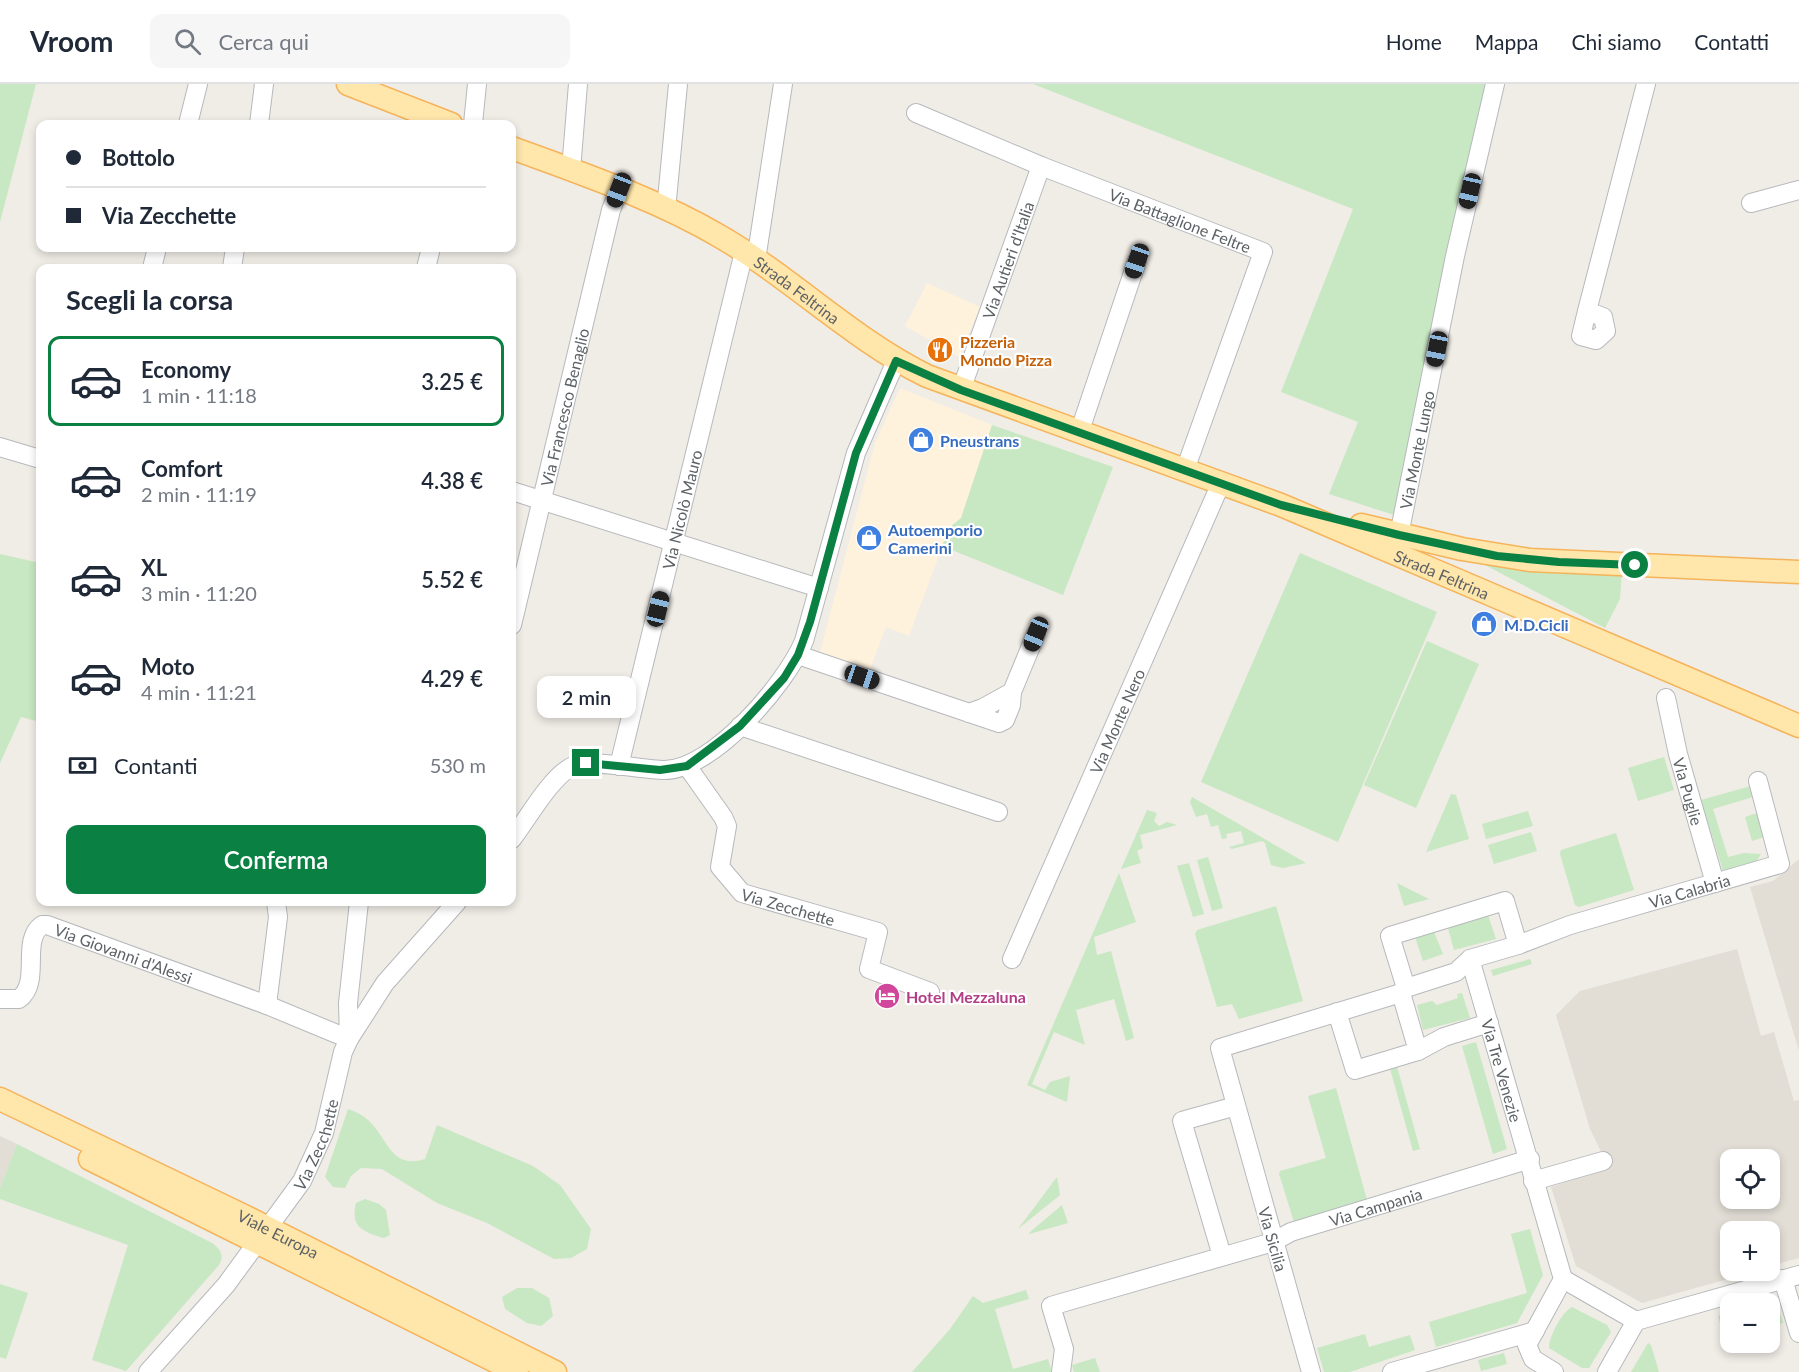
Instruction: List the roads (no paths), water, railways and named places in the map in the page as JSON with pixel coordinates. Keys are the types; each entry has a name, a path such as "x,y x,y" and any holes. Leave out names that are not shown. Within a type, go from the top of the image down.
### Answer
{"main road":[{"path":"348,84 440,120"},
{"name":"Strada Feltrina","path":"516,149 571,170 695,223 750,256 844,326 896,361 961,390 1281,505 1799,726"},
{"path":"1281,505 1462,549 1530,560 1799,572"},
{"name":"Viale Europa","path":"0,1099 517,1372"},
{"name":"Viale Europa","path":"0,1115 555,1372"}],"street":[{"path":"190,120 198,84"},
{"path":"260,120 264,84"},
{"path":"473,120 477,84"},
{"path":"571,170 578,84"},
{"path":"666,210 678,84"},
{"name":"Via Nicolò Mauro","path":"619,766 750,256 783,84"},
{"name":"Via Monte Lungo","path":"1399,535 1455,256 1495,84"},
{"path":"1587,311 1646,84"},
{"name":"Via Battaglione Feltre","path":"915,112 1041,166 1263,252 1185,470"},
{"name":"Via Autieri d'Italia","path":"961,390 1041,166"},
{"name":"Via Francesco Benaglio","path":"516,607 611,210 619,190"},
{"path":"1751,203 1799,190"},
{"path":"1079,433 1137,261"},
{"path":"516,834 557,778 569,768 586,763 666,770 687,766 740,726 774,691 798,655 856,453 896,361"},
{"path":"0,447 36,458"},
{"name":"Via Monte Nero","path":"1012,959 1221,483"},
{"path":"516,492 819,588"},
{"path":"798,655 999,723 1005,720 1011,705 1012,692 1036,634"},
{"name":"Via Puglie","path":"1666,698 1678,754 1715,883"},
{"path":"740,726 998,813"},
{"name":"Via Zecchette","path":"687,766 727,826 720,867 742,893 878,932 869,969 930,992"},
{"name":"Via Calabria","path":"1470,959 1518,945 1570,925 1780,864 1758,782"},
{"path":"1418,1051 1390,936 1504,901 1518,945"},
{"path":"267,1005 278,917 277,906"},
{"path":"349,1038 348,1003 359,906"},
{"name":"Via Zecchette","path":"148,1372 226,1285 302,1181 318,1152 342,1052 349,1038 385,983 452,906"},
{"name":"Via Giovanni d'Alessi","path":"0,999 19,999 27,990 35,933 42,925 47,925 267,1005 349,1038"},
{"name":"Via Sicilia","path":"1311,1372 1220,1048 1338,1012 1456,972 1470,959"},
{"name":"Via Tre Venezie","path":"1470,959 1530,1159 1533,1181 1563,1279"},
{"path":"1338,1012 1355,1070 1418,1051 1444,1037 1489,1023"},
{"path":"1222,1256 1182,1121 1236,1106"},
{"name":"Via Campania","path":"1061,1372 1064,1349 1052,1306 1273,1242 1291,1232 1530,1159"},
{"path":"1533,1181 1603,1161"},
{"path":"1607,1372 1636,1321 1791,1277 1799,1333"},
{"path":"1542,1370 1529,1353 1527,1345 1563,1279 1636,1321"},
{"path":"1392,1372 1535,1331"}],"place":[{"name":"Pizzeria Mondo Pizza","path":"940,350"},
{"name":"Pneustrans","path":"921,440"},
{"name":"Autoemporio Camerini","path":"869,538"},
{"name":"M.D.Cicli","path":"1484,624"},
{"name":"Hotel Mezzaluna","path":"887,996"}]}
